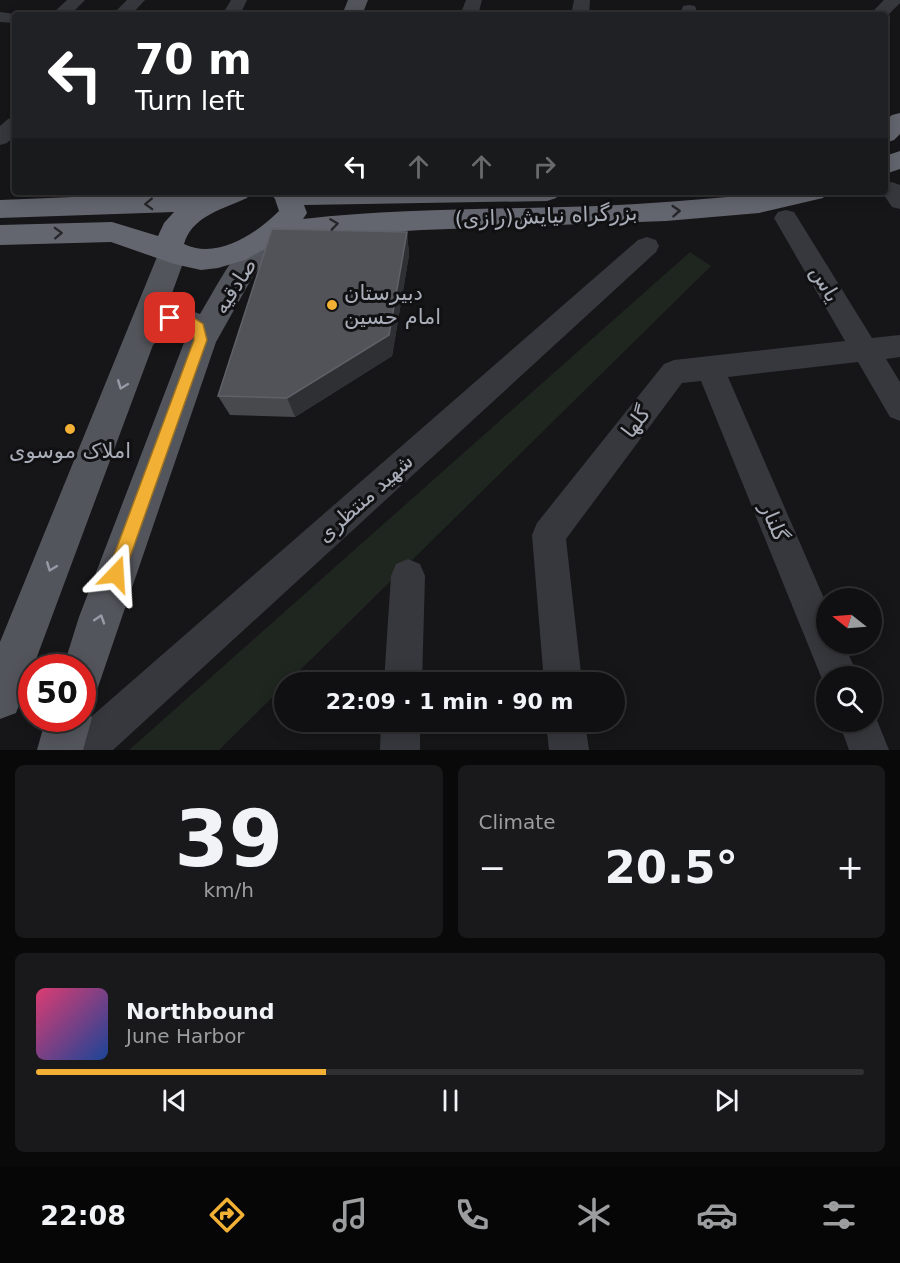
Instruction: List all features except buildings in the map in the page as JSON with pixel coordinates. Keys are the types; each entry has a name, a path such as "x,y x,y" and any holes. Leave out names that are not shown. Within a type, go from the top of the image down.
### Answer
{"highway":[{"path":"888,132 900,120"},
{"path":"0,209 193,202 224,195"},
{"path":"170,251 174,230 188,214 229,195"},
{"path":"0,235 112,232 170,251 182,258 209,260 241,251 272,235 293,213 288,195"},
{"name":"بزرگراه نیایش(رازی)","path":"272,235 344,223 628,214 710,208 794,195"}],"main road":[{"name":"صادقیه","path":"89,654 201,340 243,268 272,235"},
{"path":"0,697 140,338 170,251"},
{"path":"140,338 156,322 170,318 186,320 199,328 201,340"},
{"path":"60,750 65,732"}],"street":[{"path":"63,12 77,0"},
{"path":"124,12 137,0"},
{"path":"881,12 894,0"},
{"path":"0,138 12,126"},
{"name":"یاس","path":"786,218 900,408"},
{"name":"شهید منتظری","path":"83,750 647,246"},
{"name":"گلها","path":"562,672 549,535 674,372 900,346"},
{"name":"گلنار","path":"710,368 835,666"},
{"path":"403,672 408,576"},
{"path":"400,750 401,732"},
{"path":"567,732 569,750"},
{"path":"862,732 869,750"}],"shaded area":[{"path":"690,252 711,266 298,672 274,672 274,696 219,750 129,750"}],"place":[{"name":"دبیرستان امام حسین","path":"332,305"},
{"name":"املاک موسوی","path":"70,429"}],"route":[{"path":"116,574 201,340 199,328 186,320 170,318"}]}
